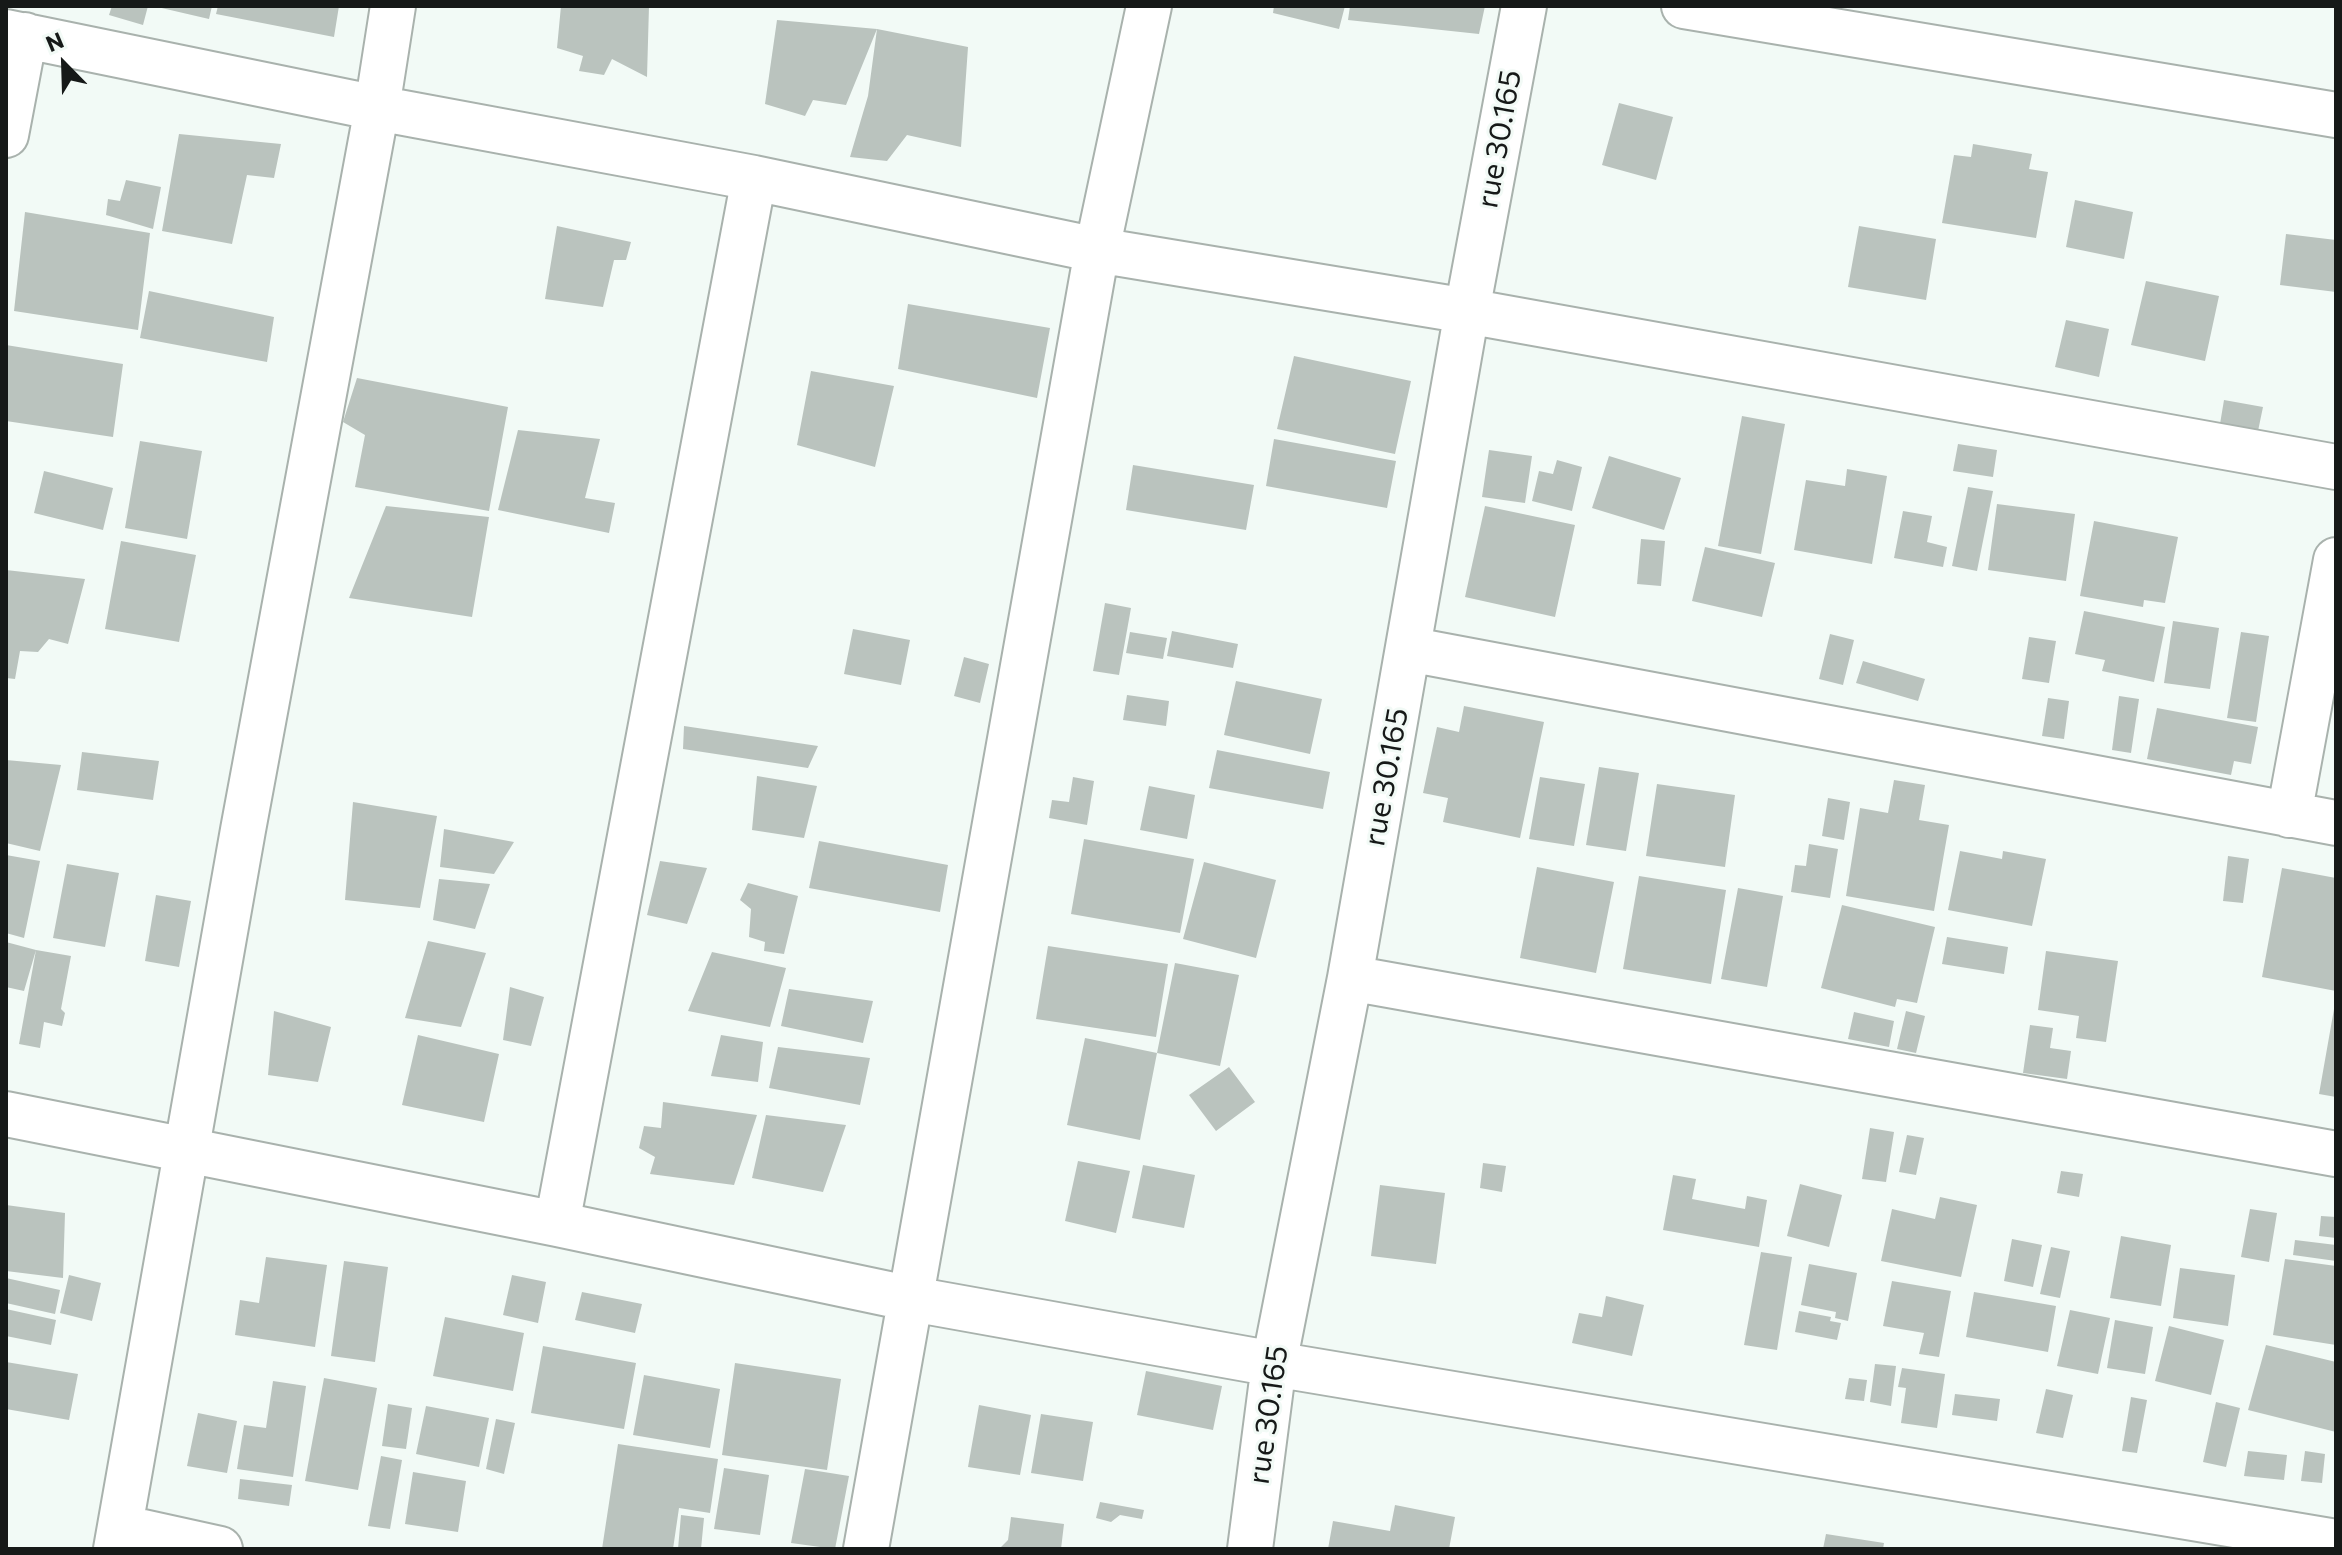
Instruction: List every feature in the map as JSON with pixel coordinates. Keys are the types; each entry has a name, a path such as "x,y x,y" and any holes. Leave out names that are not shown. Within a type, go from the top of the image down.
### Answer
{"street":[{"path":"220,1549 118,1538 245,815 377,108 393,6"},
{"path":"866,1549 1097,250 1149,6"},
{"name":"rue 30.165","path":"1250,1549 1274,1364 1350,978 1524,6"},
{"path":"1684,6 2336,115"},
{"path":"6,135 16,34 377,108 754,178 1097,250 1467,311 2336,467"},
{"path":"557,1224 754,178"},
{"path":"2289,815 2336,560"},
{"path":"1408,649 2336,823"},
{"path":"1350,978 2336,1154"},
{"path":"6,1114 557,1224 912,1299 1274,1364 2336,1542"}],"building":[{"path":"112,6 148,6 143,25 109,15"},
{"path":"153,6 212,6 209,19"},
{"path":"218,6 339,6 334,37 216,14"},
{"path":"561,6 649,6 647,77 612,59 604,75 579,71 583,56 557,48"},
{"path":"1274,6 1345,6 1339,29 1273,13"},
{"path":"1350,6 1485,6 1479,34 1348,20"},
{"path":"777,20 877,29 846,105 813,100 805,116 765,104"},
{"path":"877,29 968,47 961,147 907,135 887,161 850,157 868,96"},
{"path":"1619,103 1673,117 1656,180 1602,165"},
{"path":"179,134 281,144 274,178 247,175 232,244 162,231"},
{"path":"1973,144 2032,154 2029,169 2048,172 2036,238 1942,223 1954,155 1971,157"},
{"path":"126,180 161,187 153,229 106,215 108,199 120,201"},
{"path":"2075,200 2133,212 2124,259 2066,247"},
{"path":"25,212 150,233 138,330 14,311"},
{"path":"557,226 631,242 626,260 614,260 603,307 545,299"},
{"path":"1859,226 1936,239 1926,300 1848,287"},
{"path":"2286,234 2336,240 2336,292 2280,285"},
{"path":"2146,281 2219,296 2205,361 2131,345"},
{"path":"149,291 274,317 267,362 140,338"},
{"path":"908,304 1050,328 1037,398 898,369"},
{"path":"2066,320 2109,329 2099,377 2055,367"},
{"path":"6,345 123,364 113,437 6,421"},
{"path":"1294,356 1411,381 1395,454 1277,429"},
{"path":"811,371 894,386 875,467 797,445"},
{"path":"357,378 508,407 489,511 355,487 365,435 343,422"},
{"path":"2224,400 2263,407 2258,431 2220,424"},
{"path":"1742,416 1785,424 1761,554 1718,546"},
{"path":"518,430 600,439 585,498 615,503 609,533 498,510"},
{"path":"1274,439 1396,461 1387,508 1266,486"},
{"path":"140,441 202,451 187,539 125,528"},
{"path":"1958,444 1997,450 1993,477 1953,471"},
{"path":"1489,450 1532,456 1525,503 1482,497"},
{"path":"1609,456 1681,478 1664,530 1592,508"},
{"path":"1557,460 1582,467 1572,511 1532,501 1539,471 1553,474"},
{"path":"1133,465 1254,485 1246,530 1126,510"},
{"path":"1847,469 1887,476 1872,564 1794,550 1806,480 1845,486"},
{"path":"44,471 113,488 103,530 34,513"},
{"path":"1968,487 1993,491 1977,571 1952,566"},
{"path":"1997,504 2075,514 2066,581 1988,570"},
{"path":"386,506 489,517 472,617 349,598"},
{"path":"1485,506 1575,525 1555,617 1465,597"},
{"path":"1903,511 1932,516 1927,542 1947,547 1943,567 1894,558"},
{"path":"2094,521 2178,537 2165,603 2144,600 2143,607 2080,596"},
{"path":"1641,539 1665,541 1661,586 1637,584"},
{"path":"121,541 196,555 179,642 105,629"},
{"path":"1705,547 1775,563 1762,617 1692,601"},
{"path":"6,570 85,579 68,644 49,639 38,652 20,651 15,679 6,678"},
{"path":"1105,603 1131,608 1119,675 1093,671"},
{"path":"2084,611 2165,627 2154,682 2102,671 2105,660 2075,654"},
{"path":"2173,621 2219,628 2210,689 2164,683"},
{"path":"853,629 910,640 901,685 844,674"},
{"path":"1172,631 1238,644 1233,668 1167,656"},
{"path":"1130,632 1167,638 1163,659 1126,653"},
{"path":"2241,632 2269,636 2256,722 2227,718"},
{"path":"1830,634 1854,640 1843,685 1819,679"},
{"path":"2029,637 2056,641 2049,683 2022,679"},
{"path":"964,657 989,664 980,703 954,696"},
{"path":"1863,661 1925,679 1918,701 1856,683"},
{"path":"1236,681 1322,699 1310,754 1224,735"},
{"path":"1127,695 1169,701 1166,726 1123,720"},
{"path":"2119,696 2139,699 2131,753 2112,750"},
{"path":"2048,698 2069,701 2064,739 2042,736"},
{"path":"1464,706 1544,722 1520,838 1443,822 1448,798 1423,793 1437,727 1459,732"},
{"path":"2157,708 2258,727 2251,764 2234,761 2231,775 2147,759"},
{"path":"684,726 818,746 808,768 683,749"},
{"path":"1217,750 1330,772 1323,809 1209,788"},
{"path":"82,752 159,761 153,800 77,790"},
{"path":"6,760 61,765 40,851 6,843"},
{"path":"1599,767 1639,773 1626,851 1586,845"},
{"path":"757,776 817,786 804,838 752,830"},
{"path":"1073,777 1094,781 1087,825 1049,818 1052,800 1069,802"},
{"path":"1540,777 1585,784 1574,846 1529,839"},
{"path":"1894,780 1925,785 1919,820 1949,825 1934,911 1846,896 1860,808 1888,813"},
{"path":"1657,784 1735,795 1725,867 1646,856"},
{"path":"1149,786 1195,795 1187,839 1140,830"},
{"path":"1828,798 1850,802 1844,840 1822,836"},
{"path":"353,802 437,816 420,908 345,900"},
{"path":"444,829 514,842 494,874 440,867"},
{"path":"1084,839 1194,859 1180,933 1071,914"},
{"path":"819,841 948,865 940,912 809,888"},
{"path":"1809,844 1838,849 1830,898 1791,892 1795,865 1806,866"},
{"path":"1960,851 2002,859 2003,851 2046,859 2032,926 1948,910"},
{"path":"6,855 40,861 24,938 6,933"},
{"path":"2228,856 2249,859 2243,903 2223,901"},
{"path":"660,861 707,868 687,924 647,915"},
{"path":"1204,862 1276,880 1256,958 1183,939"},
{"path":"67,864 119,873 105,947 53,938"},
{"path":"1537,867 1614,882 1596,973 1520,958"},
{"path":"2282,868 2336,878 2336,991 2262,977"},
{"path":"1639,876 1726,890 1711,984 1623,969"},
{"path":"439,879 490,884 475,929 433,920"},
{"path":"748,883 798,896 784,954 764,951 765,942 749,937 751,909 740,900"},
{"path":"1738,888 1783,896 1767,987 1721,979"},
{"path":"156,895 191,901 179,967 145,961"},
{"path":"1842,905 1935,927 1917,1003 1897,999 1895,1007 1821,988"},
{"path":"1947,937 2008,947 2004,974 1942,964"},
{"path":"428,941 486,953 461,1027 405,1018"},
{"path":"6,942 36,950 24,991 6,987"},
{"path":"1048,946 1168,964 1156,1037 1036,1019"},
{"path":"36,950 71,956 61,1009 65,1013 62,1026 44,1022 40,1048 19,1044"},
{"path":"2046,951 2118,961 2106,1042 2076,1038 2079,1016 2038,1010"},
{"path":"712,952 786,968 770,1027 688,1011"},
{"path":"1175,963 1239,975 1220,1066 1157,1053"},
{"path":"510,987 544,997 531,1046 503,1040"},
{"path":"789,989 873,1001 863,1043 781,1026"},
{"path":"2336,1010 2336,1097 2319,1094"},
{"path":"274,1011 331,1027 318,1082 268,1075"},
{"path":"1906,1011 1925,1016 1916,1053 1897,1049"},
{"path":"1854,1012 1894,1021 1889,1047 1848,1039"},
{"path":"2030,1025 2053,1028 2050,1048 2071,1051 2067,1079 2023,1073"},
{"path":"418,1035 499,1054 484,1122 402,1105"},
{"path":"721,1035 763,1042 758,1082 711,1076"},
{"path":"1085,1038 1157,1053 1140,1140 1067,1125"},
{"path":"778,1047 870,1058 860,1105 769,1088"},
{"path":"1229,1067 1255,1102 1216,1131 1189,1095"},
{"path":"663,1102 757,1115 734,1185 650,1174 655,1157 639,1148 644,1126 661,1128"},
{"path":"766,1115 846,1125 823,1192 752,1178"},
{"path":"1870,1128 1894,1132 1886,1182 1862,1179"},
{"path":"1907,1135 1924,1138 1916,1175 1899,1172"},
{"path":"1078,1161 1130,1171 1116,1233 1065,1221"},
{"path":"1483,1163 1506,1166 1502,1192 1480,1188"},
{"path":"1143,1165 1195,1175 1184,1228 1132,1218"},
{"path":"2061,1171 2083,1174 2079,1197 2057,1193"},
{"path":"1673,1175 1696,1179 1692,1199 1745,1209 1747,1196 1767,1200 1759,1247 1663,1230"},
{"path":"1800,1184 1842,1195 1829,1247 1787,1236"},
{"path":"1380,1185 1445,1193 1436,1264 1371,1256"},
{"path":"1940,1197 1977,1205 1961,1277 1881,1261 1892,1209 1935,1219"},
{"path":"6,1205 65,1213 63,1278 6,1271"},
{"path":"2250,1209 2277,1213 2269,1262 2241,1257"},
{"path":"2321,1216 2336,1217 2336,1238 2319,1236"},
{"path":"2121,1236 2171,1245 2161,1306 2110,1298"},
{"path":"2012,1239 2042,1245 2033,1287 2004,1281"},
{"path":"2295,1240 2336,1245 2336,1261 2293,1255"},
{"path":"2051,1247 2070,1251 2060,1298 2040,1294"},
{"path":"1761,1252 1792,1257 1777,1350 1744,1345"},
{"path":"266,1257 327,1265 315,1347 235,1335 240,1300 259,1303"},
{"path":"2285,1259 2336,1266 2336,1345 2273,1335"},
{"path":"344,1261 388,1267 375,1362 331,1356"},
{"path":"1809,1264 1857,1273 1848,1321 1835,1318 1836,1312 1801,1305"},
{"path":"2180,1268 2235,1275 2228,1326 2173,1318"},
{"path":"69,1275 101,1283 92,1321 60,1313"},
{"path":"512,1275 546,1282 538,1323 503,1315"},
{"path":"6,1278 60,1290 55,1314 6,1303"},
{"path":"1892,1281 1951,1291 1939,1357 1919,1354 1924,1333 1883,1326"},
{"path":"582,1292 642,1304 635,1333 575,1320"},
{"path":"1974,1292 2056,1306 2048,1352 1966,1337"},
{"path":"1606,1296 1644,1305 1632,1356 1572,1343 1579,1313 1602,1317"},
{"path":"6,1309 56,1320 51,1345 6,1336"},
{"path":"2070,1310 2110,1318 2098,1374 2057,1366"},
{"path":"1799,1311 1831,1317 1830,1321 1841,1323 1837,1340 1795,1332"},
{"path":"445,1317 524,1333 513,1391 433,1376"},
{"path":"2115,1320 2153,1327 2145,1374 2107,1368"},
{"path":"2169,1326 2224,1340 2211,1395 2155,1381"},
{"path":"2266,1345 2336,1362 2336,1432 2248,1410"},
{"path":"543,1346 636,1363 624,1429 531,1413"},
{"path":"6,1362 78,1374 69,1420 6,1409"},
{"path":"735,1363 841,1379 827,1470 722,1455"},
{"path":"1875,1364 1896,1366 1891,1406 1870,1402"},
{"path":"1902,1368 1945,1374 1937,1428 1901,1423 1906,1388 1898,1387"},
{"path":"1146,1371 1222,1386 1213,1430 1137,1415"},
{"path":"644,1375 720,1389 710,1448 633,1435"},
{"path":"324,1378 377,1388 358,1490 305,1481"},
{"path":"1849,1378 1867,1380 1864,1401 1845,1399"},
{"path":"273,1381 306,1386 293,1477 237,1469 244,1425 266,1428"},
{"path":"2046,1389 2073,1395 2063,1438 2036,1433"},
{"path":"1955,1394 2000,1399 1997,1421 1952,1415"},
{"path":"2131,1397 2147,1400 2137,1453 2122,1451"},
{"path":"2216,1402 2240,1408 2226,1467 2203,1462"},
{"path":"388,1404 412,1408 406,1449 382,1446"},
{"path":"979,1405 1031,1415 1020,1475 968,1467"},
{"path":"426,1406 489,1418 479,1467 416,1454"},
{"path":"198,1413 237,1421 227,1473 187,1466"},
{"path":"1041,1414 1093,1422 1083,1481 1031,1473"},
{"path":"496,1419 515,1423 504,1474 486,1469"},
{"path":"618,1444 718,1459 710,1513 679,1508 673,1549 602,1549"},
{"path":"2248,1451 2287,1455 2284,1480 2244,1476"},
{"path":"2305,1451 2325,1454 2322,1483 2301,1481"},
{"path":"381,1456 402,1460 390,1529 368,1526"},
{"path":"724,1468 769,1475 760,1535 714,1529"},
{"path":"805,1469 849,1476 835,1549 791,1543"},
{"path":"413,1472 466,1481 458,1532 405,1524"},
{"path":"240,1479 292,1485 289,1506 238,1499"},
{"path":"1100,1502 1144,1510 1142,1519 1120,1515 1111,1522 1096,1518"},
{"path":"1395,1505 1455,1517 1449,1549 1328,1549 1333,1521 1390,1531"},
{"path":"681,1515 704,1518 701,1549 678,1549"},
{"path":"1011,1517 1064,1524 1061,1549 999,1549 1008,1540"},
{"path":"1826,1534 1884,1543 1883,1549 1823,1549"}]}
